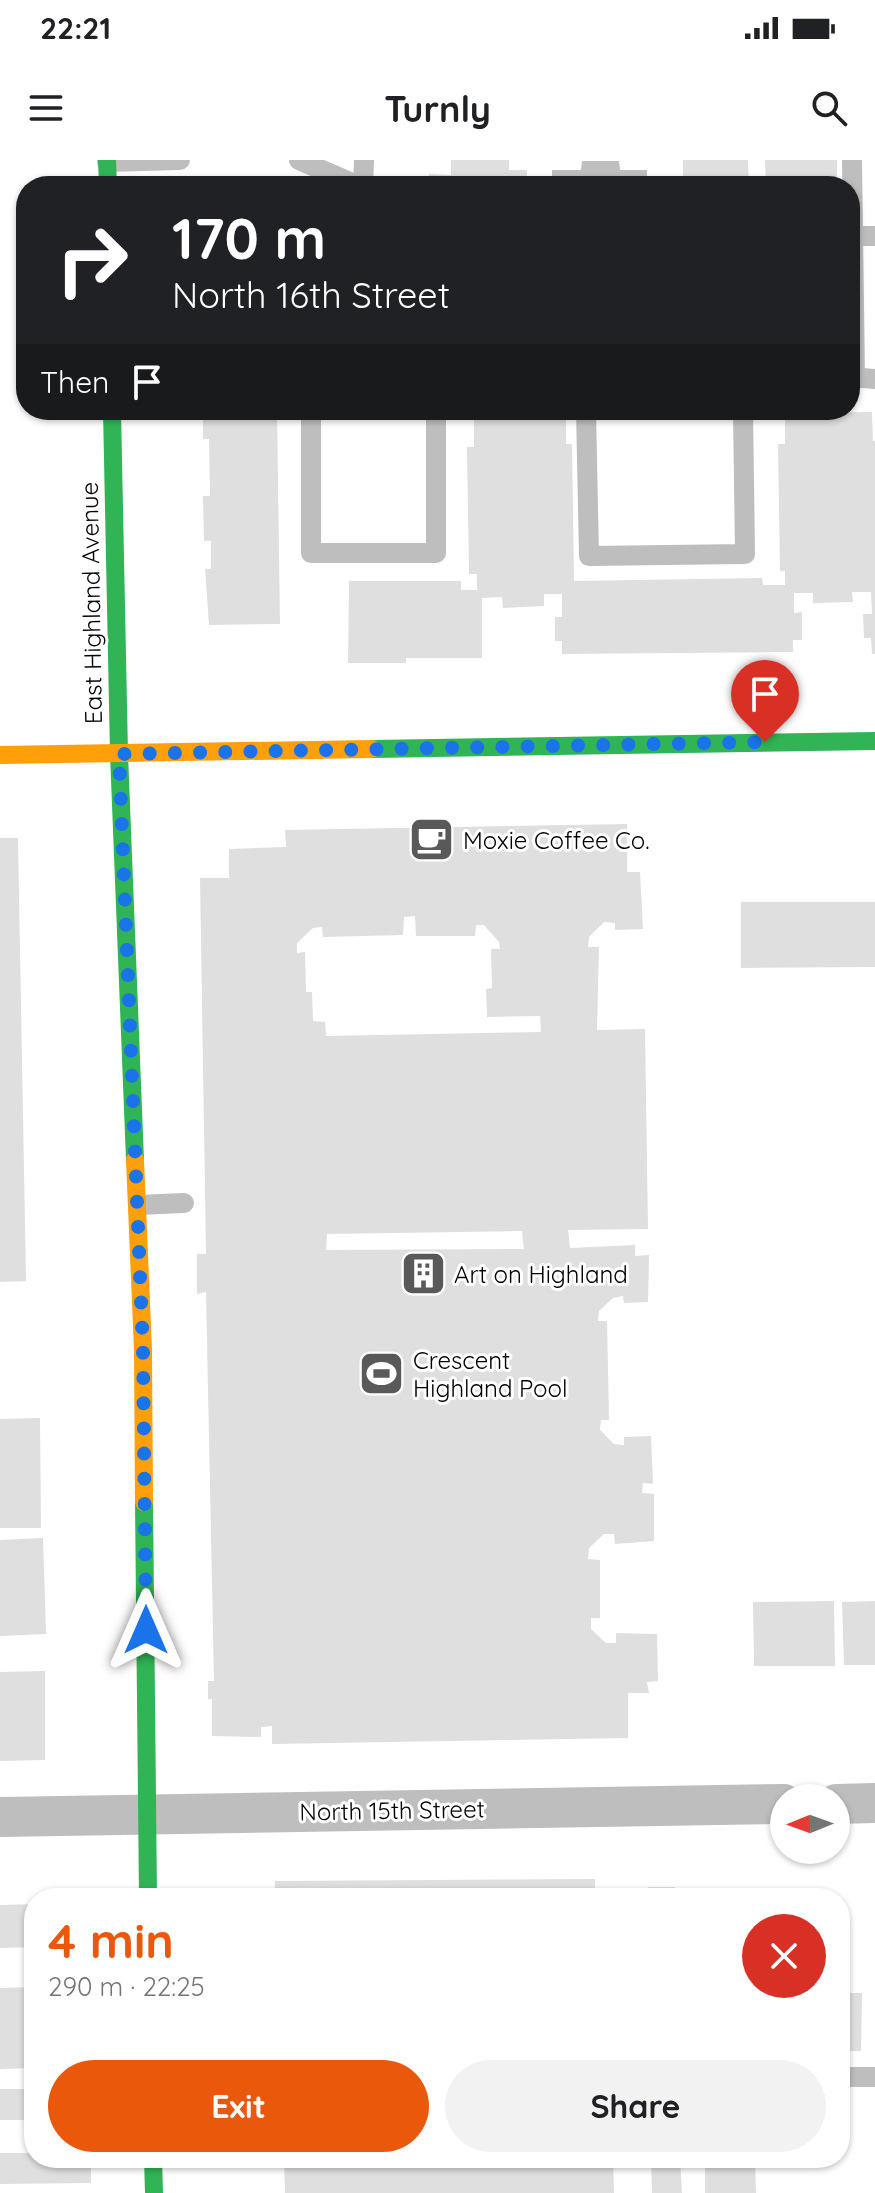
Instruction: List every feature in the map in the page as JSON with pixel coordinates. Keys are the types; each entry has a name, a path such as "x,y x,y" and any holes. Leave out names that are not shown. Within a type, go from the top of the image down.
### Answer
{"main road":[{"name":"East Highland Avenue","path":"112,420 119,754 143,1350 148,1888"},
{"path":"0,755 875,741"},
{"path":"153,2168 154,2193"}],"street":[{"path":"850,1804 875,1803"},
{"name":"North 15th Street","path":"0,1817 770,1804"}],"lane":[{"path":"107,161 180,160"},
{"path":"299,160 337,176"},
{"path":"311,420 311,553 436,553 436,420"},
{"path":"586,420 589,556 745,554 743,420"},
{"path":"138,1205 184,1203"},
{"path":"850,2077 875,2077"}],"shaded area":[{"path":"582,161 619,161 620,170 647,170 647,176 552,176 552,170 581,170"}],"building":[{"path":"451,160 509,160 509,170 527,170 527,176 429,176 429,174 451,175"},
{"path":"683,160 748,160 749,176 683,176"},
{"path":"765,160 837,160 837,176 766,176"},
{"path":"860,412 872,412 875,441 875,654 872,654 871,638 864,638 863,614 872,614 871,592 852,592 853,602 813,603 813,593 794,593 794,613 802,612 802,640 793,640 793,652 562,654 562,641 555,641 555,617 562,617 562,594 544,594 544,606 503,608 502,597 482,598 482,658 406,658 406,663 348,663 349,581 461,581 461,590 477,590 477,574 469,574 467,447 474,447 474,420 566,420 566,444 572,444 574,581 762,578 763,585 785,585 785,571 780,571 778,444 785,444 785,420 860,420"},
{"path":"203,420 277,420 280,624 209,625 205,569 211,569 211,541 204,541 203,496 210,496 209,439 203,439"},
{"name":"Art on Highland","path":"627,824 627,872 640,872 643,929 615,930 615,923 604,922 589,937 588,947 599,947 597,1030 645,1029 648,1229 568,1230 570,1248 635,1245 635,1256 649,1255 648,1302 624,1303 623,1296 613,1298 599,1311 598,1321 607,1321 609,1420 601,1420 600,1430 614,1444 624,1445 624,1437 651,1436 653,1484 643,1483 642,1493 654,1494 654,1541 615,1544 614,1534 604,1534 589,1548 588,1559 600,1560 600,1618 591,1618 591,1629 606,1643 616,1643 616,1633 657,1634 658,1681 647,1682 649,1693 628,1693 628,1738 272,1744 272,1726 261,1727 261,1737 212,1736 212,1699 208,1699 208,1681 214,1681 206,1292 197,1294 197,1254 206,1254 200,878 229,878 229,849 286,847 285,830","holes":["415,916 416,936 475,936 476,925 484,925 499,942 500,949 491,949 492,988 486,989 487,1017 540,1016 541,1032 326,1036 325,1022 313,1021 312,992 306,992 305,952 297,953 297,943 313,928 322,927 323,937 403,935 404,917","522,1231 524,1249 326,1250 327,1234"]},
{"path":"0,838 18,838 26,1281 0,1282"},
{"path":"741,902 875,902 875,967 741,968"},
{"path":"40,1418 41,1528 0,1528 0,1419"},
{"path":"43,1538 46,1634 0,1636 0,1540"},
{"path":"834,1601 835,1666 754,1666 753,1602"},
{"path":"875,1601 875,1665 844,1665 842,1602"},
{"path":"45,1671 45,1760 0,1761 0,1672"},
{"path":"595,1879 595,1888 275,1888 275,1881"},
{"path":"24,1904 24,1947 0,1948 0,1905"},
{"path":"24,1987 24,2068 0,2069 0,1988"},
{"path":"850,1993 862,1993 861,2051 850,2051"},
{"path":"0,2089 24,2089 24,2120 0,2120"},
{"path":"0,2153 24,2153 24,2168 91,2168 91,2183 0,2184"},
{"path":"284,2168 613,2168 614,2193 285,2193"},
{"path":"651,2168 681,2168 682,2193 652,2193"},
{"path":"705,2168 755,2168 756,2193 705,2193"}],"traffic: fast":[{"path":"107,160 108,176"},
{"path":"112,420 119,754 135,1160"},
{"path":"372,749 875,741"},
{"path":"144,1502 148,1888"},
{"path":"153,2168 154,2193"}],"traffic: slow":[{"path":"0,755 372,749"},
{"path":"135,1160 143,1350 144,1502"}],"place":[{"name":"Moxie Coffee Co.","path":"432,840"},
{"name":"Art on Highland","path":"423,1274"},
{"name":"Crescent Highland Pool","path":"382,1374"}],"route":[{"path":"146,1630 143,1350 119,754 765,742"}]}
